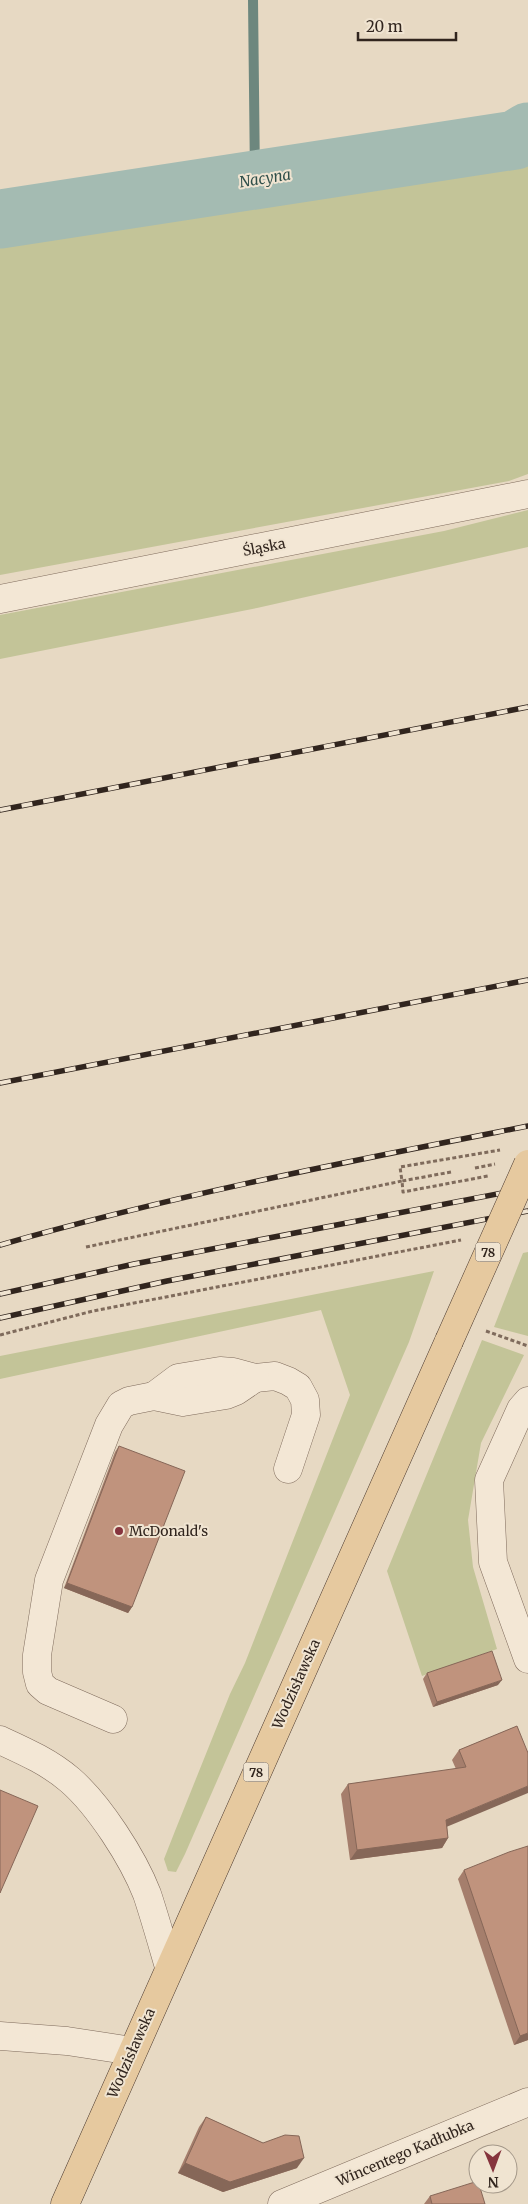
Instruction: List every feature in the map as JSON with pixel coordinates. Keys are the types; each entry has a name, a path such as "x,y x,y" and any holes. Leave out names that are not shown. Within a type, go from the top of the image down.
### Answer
{"main road":[{"name":"Wodzisławska","path":"64,2204 528,1164"}],"street":[{"name":"Śląska","path":"0,599 528,494"},
{"path":"112,1719 48,1691 40,1684 37,1672 37,1655 49,1580 112,1419 121,1405 129,1401 154,1396 178,1378 220,1371 233,1372 255,1378 275,1376 298,1387 305,1400 306,1415 303,1428 288,1469"},
{"path":"528,1401 521,1409 489,1480 493,1562 528,1659"},
{"path":"0,1740 37,1757 70,1780 99,1812 121,1845 146,1892 169,1967"},
{"path":"0,2036 67,2040 132,2051"},
{"name":"Wincentego Kadłubka","path":"282,2204 528,2102"}],"path":[{"path":"498,1174 403,1192 400,1167 503,1150"},
{"path":"86,1247 451,1172"},
{"path":"0,1335 93,1311 465,1239"},
{"path":"481,1329 528,1346"}],"green space":[{"path":"528,123 528,474 509,481 0,575 0,210 474,134 520,130"},
{"path":"528,510 528,547 257,608 0,659 0,615 444,531"},
{"path":"528,1252 528,1336 494,1327 523,1253"},
{"path":"434,1271 409,1342 185,1854 176,1872 168,1871 164,1859 230,1694 245,1663 350,1395 321,1310 0,1379 0,1356"},
{"path":"482,1340 524,1355 481,1443 468,1520 473,1567 497,1649 422,1676 387,1571"}],"building":[{"name":"McDonald's","path":"119,1446 185,1471 132,1607 67,1583"},
{"path":"492,1651 502,1680 437,1702 427,1673"},
{"path":"517,1726 528,1753 528,1786 446,1820 448,1838 357,1850 348,1784 466,1767 459,1750"},
{"path":"0,1790 38,1806 0,1893"},
{"path":"528,1846 528,2033 520,2036 464,1870"},
{"path":"206,2117 263,2143 285,2135 299,2136 304,2158 230,2182 185,2163"},
{"path":"468,2184 468,2194 482,2194 485,2204 432,2204 430,2196"}],"waterway":[{"path":"253,0 255,179"},
{"name":"Nacyna","path":"0,219 515,140 528,132"}],"railway":[{"path":"0,810 528,707"},
{"path":"0,1083 528,980"},
{"path":"0,1245 131,1210 197,1195 528,1126"},
{"path":"0,1294 134,1264 528,1188"},
{"path":"0,1318 167,1281 528,1211"}],"place":[{"name":"McDonald's","path":"119,1531"}]}
